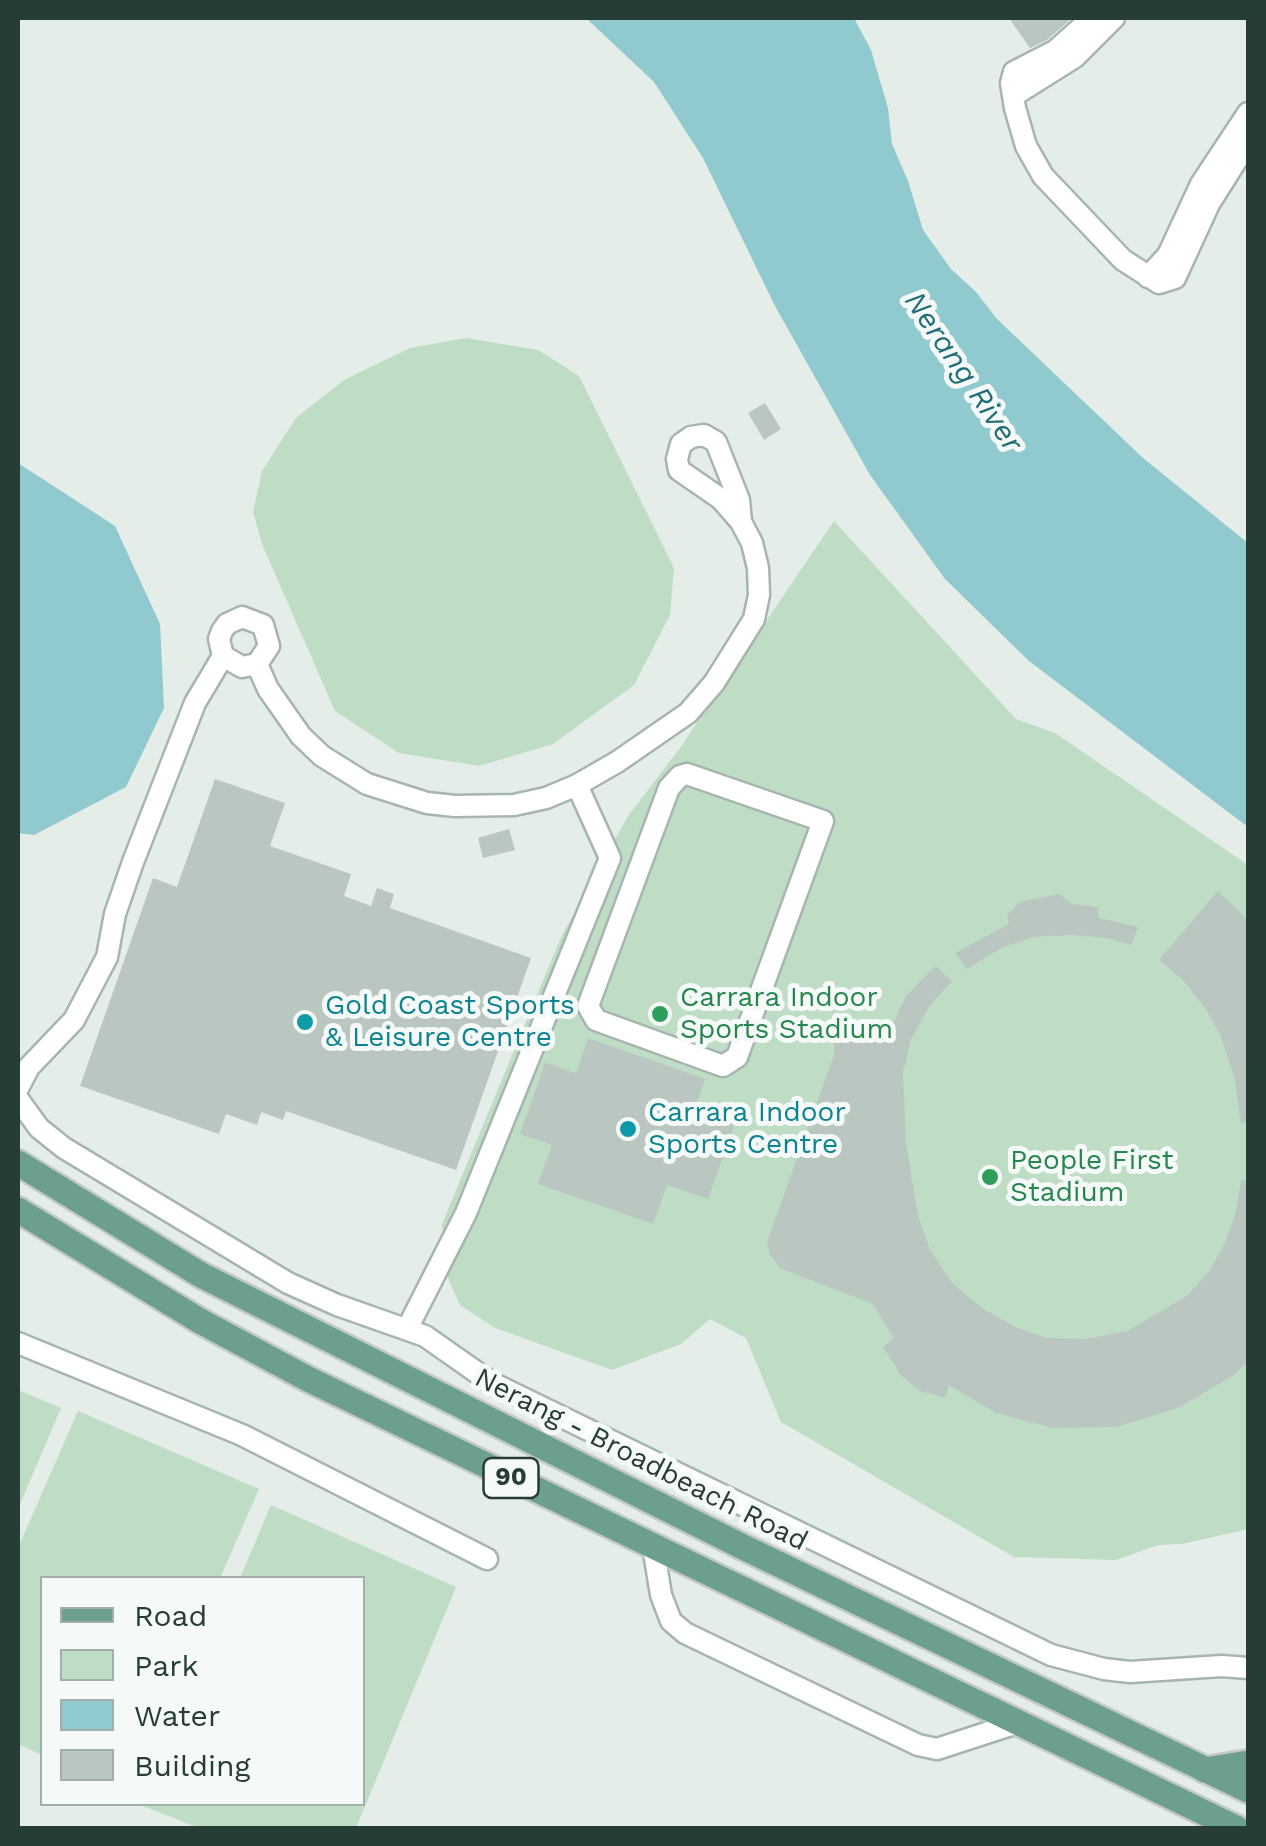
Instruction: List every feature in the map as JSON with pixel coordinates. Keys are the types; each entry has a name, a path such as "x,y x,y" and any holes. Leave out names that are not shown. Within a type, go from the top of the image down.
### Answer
{"main road":[{"name":"Nerang - Broadbeach Road","path":"18,1163 201,1275 744,1547 1248,1790"},
{"name":"90","path":"18,1210 200,1320 308,1379 1227,1826"},
{"path":"1205,1770 1248,1763"}],"street":[{"path":"1069,51 1092,18"},
{"path":"1114,18 1014,96 1022,137 1048,183 1124,260 1165,283 1177,276 1216,175 1248,114"},
{"path":"1216,175 1248,142"},
{"path":"257,664 268,690 301,736 322,756 367,784 426,804 486,807 546,798 578,785 688,713 738,649 754,619 759,595 758,568 742,522"},
{"path":"250,618 262,625 269,638 267,652 257,664 242,667 224,656 219,640 234,619 250,618"},
{"path":"18,1088 28,1067 74,1020 108,956 116,914 133,862 195,703 224,656"},
{"path":"680,776 695,776 822,821 737,1057 731,1064 723,1066 596,1020 588,1006 638,871 669,788 680,776"},
{"path":"578,785 610,858 638,871"},
{"path":"407,1330 466,1213 610,858"},
{"path":"18,1099 39,1128 64,1148 304,1290 425,1336 492,1383 521,1398 1051,1655 1130,1672 1248,1668"},
{"path":"18,1343 242,1435 487,1559"},
{"path":"653,1546 660,1595 671,1620 685,1633 918,1745 937,1749 1017,1724"}],"green space":[{"path":"466,338 538,350 579,376 674,568 670,615 634,685 553,744 479,766 399,753 335,711 262,544 253,512 262,471 296,418 344,380 410,348"},
{"name":"People First Stadium","path":"834,521 1016,719 1055,733 1248,865 1248,1529 1182,1544 1158,1545 1116,1560 1014,1557 781,1422 746,1338 710,1319 681,1344 612,1370 495,1328 460,1305 448,1278 442,1224 562,935 628,816 680,748"},
{"path":"18,1390 61,1408 18,1509"},
{"path":"78,1411 259,1489 221,1576 40,1576 40,1754 18,1744 18,1548"},
{"path":"271,1505 456,1587 356,1828 199,1828 143,1806 365,1806 365,1576 241,1576"}],"water":[{"name":"Nerang River","path":"586,18 854,18 871,50 888,108 892,144 923,230 951,269 997,319 1143,458 1248,543 1248,827 1029,661 945,579 870,475 775,306 703,158 654,82"},
{"path":"18,463 115,526 160,624 164,708 126,787 34,835 18,833"}],"building":[{"path":"1009,18 1072,18 1047,40 1030,48"},
{"path":"765,403 781,429 764,440 748,413"},
{"name":"Gold Coast Sports & Leisure Centre","path":"215,779 285,803 270,846 351,874 344,896 371,906 377,888 394,894 390,908 531,958 456,1170 286,1111 283,1120 261,1112 257,1125 226,1114 219,1134 80,1086 153,878 177,887"},
{"path":"509,829 515,850 483,858 478,838"},
{"path":"1218,891 1248,920 1248,1123 1241,1123 1235,1080 1221,1037 1206,1009 1183,980 1159,960"},
{"path":"1059,894 1072,904 1098,907 1099,918 1138,927 1131,945 1071,935 1033,937 1001,948 967,969 955,953 1009,924 1007,915 1020,902"},
{"path":"935,966 952,981 929,1007 911,1039 903,1073 906,1143 918,1216 930,1250 952,1283 982,1308 1015,1327 1047,1338 1087,1339 1127,1331 1187,1296 1210,1270 1226,1241 1241,1180 1248,1181 1248,1362 1234,1375 1178,1408 1117,1427 1053,1428 996,1413 949,1385 945,1398 918,1390 900,1374 883,1347 894,1338 873,1304 780,1268 770,1255 767,1242 834,1055 834,1020 889,1033 906,996"},
{"name":"Carrara Indoor Sports Centre","path":"588,1038 705,1079 694,1110 735,1124 708,1199 667,1185 653,1224 538,1184 552,1145 520,1134 545,1063 576,1073"}],"place":[{"name":"Carrara Indoor Sports Stadium","path":"660,1014"},
{"name":"Gold Coast Sports & Leisure Centre","path":"305,1022"},
{"name":"Carrara Indoor Sports Centre","path":"628,1129"},
{"name":"People First Stadium","path":"990,1177"}]}
